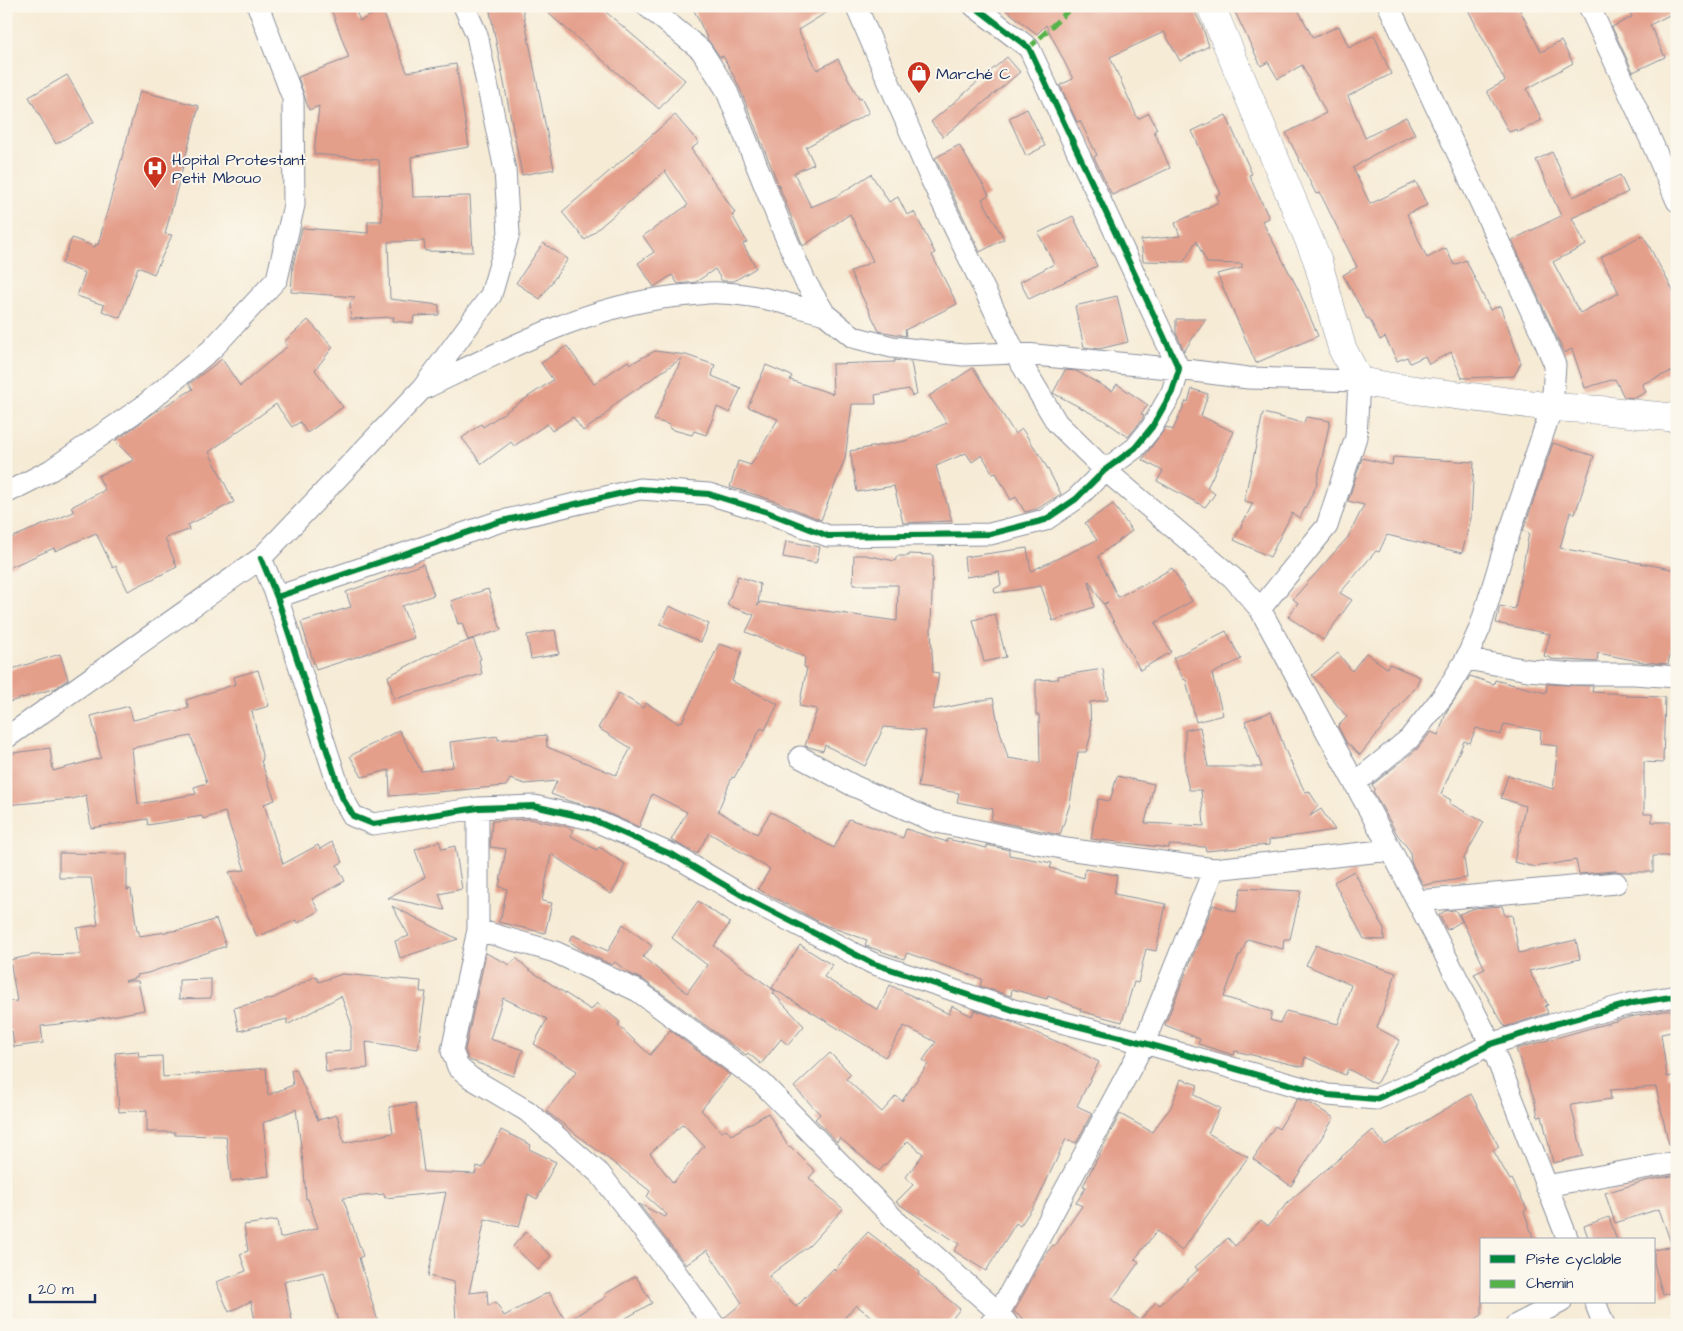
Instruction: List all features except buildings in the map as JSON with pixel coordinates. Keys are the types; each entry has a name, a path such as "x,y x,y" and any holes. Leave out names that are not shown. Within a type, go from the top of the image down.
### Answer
{"street":[{"path":"6,493 50,470 141,408 212,349 277,280 294,205 293,98 258,6"},
{"path":"6,738 261,558 422,390 491,295 508,233 505,170 477,35 464,6"},
{"path":"647,6 701,50 726,89 781,226 805,280 825,314 853,337 892,347 963,354 1015,353 1179,369 1248,378 1359,381 1391,387 1552,407 1677,418"},
{"path":"856,6 930,177 1015,353 1057,423 1105,470 1233,578 1260,609 1391,850 1491,1044 1567,1238"},
{"path":"277,597 498,522 640,489 709,494 767,512 828,536 990,534 1045,520 1076,499 1105,470 1135,448 1152,428 1172,392 1179,369 1030,48 974,6"},
{"path":"1211,6 1317,259 1342,348 1359,381 1356,437 1327,526 1260,609"},
{"path":"1355,783 1409,739 1444,695 1466,659 1480,628 1504,549 1552,407 1555,365 1390,6"},
{"path":"1589,6 1677,201"},
{"path":"422,390 520,343 607,309 671,296 720,292 766,299 825,314"},
{"path":"261,558 277,597 342,797 353,816 373,824 478,808 534,806 591,819 675,856 750,900 872,963 1013,1010 1144,1043 1328,1095 1376,1099 1418,1081 1491,1044 1551,1025 1633,1003 1677,996"},
{"path":"1466,659 1528,670 1574,674 1634,674 1677,677"},
{"path":"800,757 854,786 933,821 1066,849 1214,869 1391,850"},
{"path":"478,808 478,930 452,1051 458,1066 471,1078 527,1111 600,1174 714,1325"},
{"path":"478,930 555,952 638,991 762,1083 898,1223 999,1321 1144,1043 1214,869"},
{"path":"1418,901 1616,883"},
{"path":"1546,1186 1677,1162"},
{"path":"1516,1325 1557,1304"},
{"path":"1595,1304 1604,1325"}],"marked path":[{"path":"1029,48 1073,6"}],"cycle path":[{"path":"277,597 498,522 640,489 709,494 767,512 828,536 990,534 1045,520 1076,499 1105,470 1135,448 1152,427 1172,392 1179,369 1029,48 974,6"},
{"path":"261,558 277,597 342,797 353,816 373,824 478,808 534,806 591,819 675,856 750,900 872,963 1013,1010 1144,1043 1328,1095 1376,1099 1418,1081 1491,1044 1551,1025 1633,1003 1677,996"}],"place":[{"name":"Marché C","path":"919,94"},
{"name":"Hopital Protestant Petit Mbouo","path":"155,189"}]}
